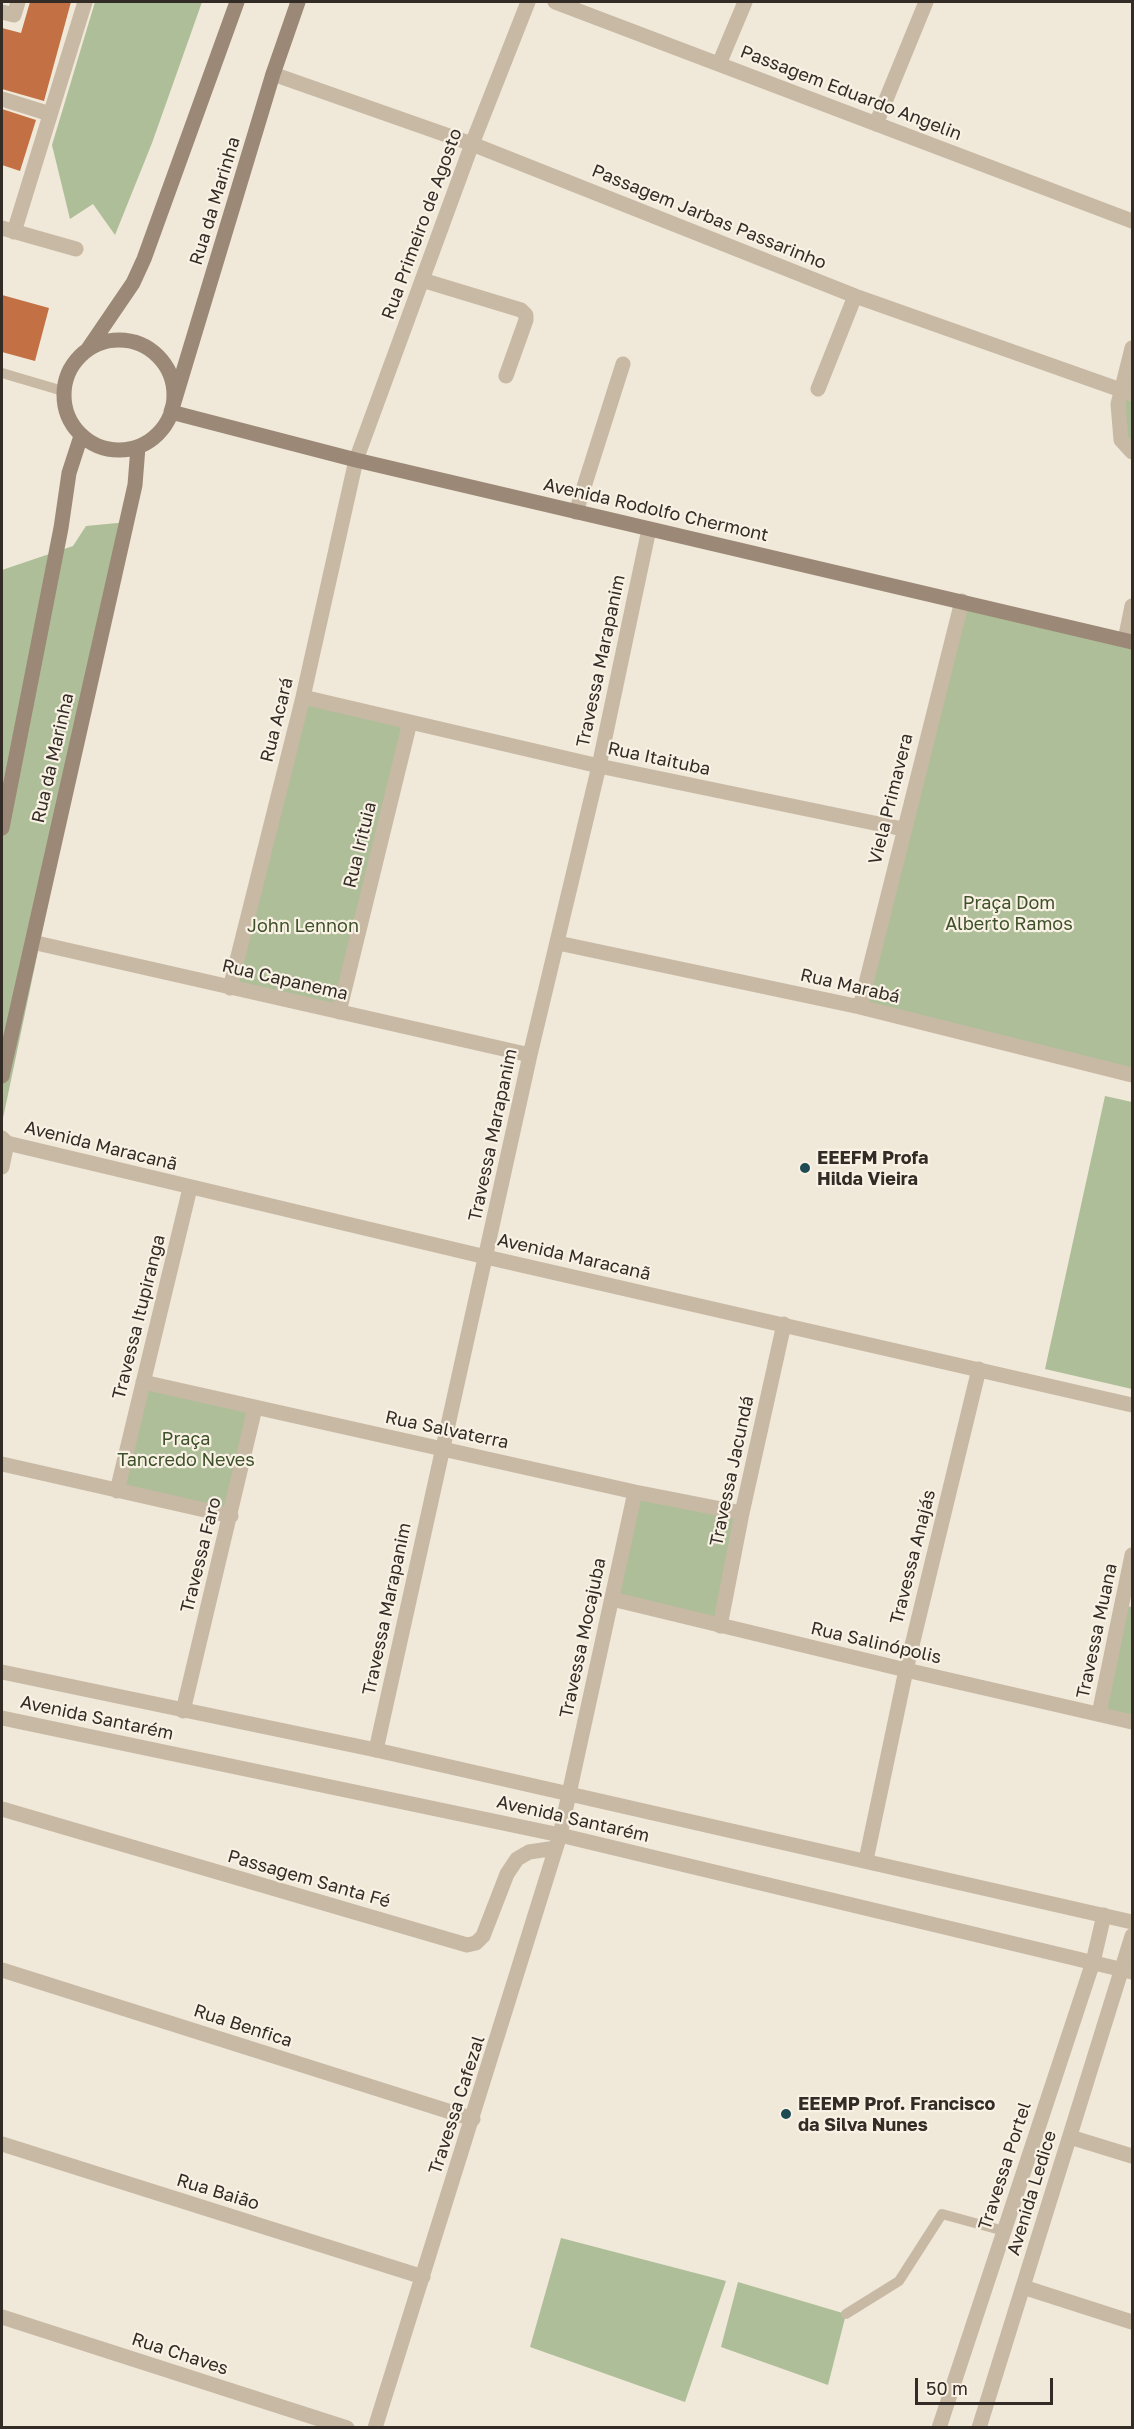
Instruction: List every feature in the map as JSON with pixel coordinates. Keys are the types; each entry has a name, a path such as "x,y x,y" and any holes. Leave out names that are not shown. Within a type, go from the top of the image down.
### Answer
{"main road":[{"path":"88,349 117,340 136,342 157,355 171,375 174,387 171,412 159,434 138,447 114,451 90,444 81,436 67,416 63,391 71,367 88,349 133,283 144,259 237,2"},
{"name":"Rua da Marinha","path":"171,412 297,2"},
{"name":"Avenida Rodolfo Chermont","path":"171,412 356,460 1129,641"},
{"name":"Rua da Marinha","path":"2,828 61,528 69,473 81,436"},
{"name":"Rua da Marinha","path":"2,1076 135,485 138,447"}],"street":[{"path":"2,12 14,15 18,2"},
{"path":"76,249 8,230 50,114 85,2"},
{"name":"Rua Primeiro de Agosto","path":"356,460 472,144 528,2"},
{"name":"Passagem Eduardo Angelin","path":"555,2 1132,221"},
{"path":"719,64 745,2"},
{"path":"876,124 926,2"},
{"name":"Passagem Jarbas Passarinho","path":"273,74 472,144 855,296 1127,392"},
{"path":"2,99 50,114"},
{"path":"422,280 521,310 526,315 506,375"},
{"path":"818,390 855,296"},
{"path":"1132,348 1127,392 1118,404 1121,440 1132,452"},
{"path":"576,512 623,364"},
{"name":"Rua Acará","path":"230,988 303,698 356,460"},
{"name":"Travessa Marapanim","path":"376,1750 530,1055 599,766 649,529"},
{"name":"Viela Primavera","path":"860,1007 962,601"},
{"path":"1129,641 1132,606"},
{"name":"Rua Itaituba","path":"303,698 599,766 903,829"},
{"name":"Rua Irituia","path":"339,1012 410,722"},
{"name":"Rua Capanema","path":"32,942 530,1055"},
{"name":"Rua Marabá","path":"558,943 860,1007 1132,1075"},
{"path":"2,1167 4,1140"},
{"name":"Avenida Maracanã","path":"4,1140 190,1188 1132,1405"},
{"name":"Travessa Itupiranga","path":"117,1491 190,1188"},
{"name":"Travessa Jacundá","path":"720,1626 742,1513 784,1324"},
{"name":"Travessa Anajás","path":"866,1860 906,1670 978,1369"},
{"name":"Rua Salvaterra","path":"143,1382 635,1492 742,1513"},
{"name":"Travessa Faro","path":"183,1711 255,1408"},
{"path":"2,1464 231,1516"},
{"name":"Travessa Mocajuba","path":"569,1793 635,1492"},
{"name":"Travessa Muana","path":"1099,1714 1127,1606 1132,1555"},
{"name":"Rua Salinópolis","path":"612,1599 1132,1722"},
{"name":"Avenida Santarém","path":"2,1672 376,1750 1132,1922"},
{"name":"Avenida Santarém","path":"2,1718 1128,1971"},
{"name":"Travessa Cafezal","path":"375,2427 558,1842 569,1793"},
{"name":"Passagem Santa Fé","path":"2,1809 467,1945 476,1943 483,1936 507,1874 517,1858 558,1842"},
{"name":"Travessa Portel","path":"939,2427 1093,1962 1104,1915"},
{"name":"Avenida Ledice","path":"979,2427 1070,2137 1128,1971 1132,1936"},
{"name":"Rua Benfica","path":"2,1970 473,2119"},
{"path":"1070,2137 1132,2156"},
{"name":"Rua Baião","path":"2,2144 423,2277"},
{"path":"1023,2287 1132,2322"},
{"name":"Rua Chaves","path":"2,2317 347,2427"}],"lane":[{"path":"2,373 63,391"},
{"path":"846,2314 899,2281 942,2214 1004,2231"}],"green space":[{"path":"95,2 202,2 152,143 115,235 93,204 70,219 52,145"},
{"path":"1132,348 1132,452 1121,440"},
{"path":"128,522 2,1123 2,570 73,546 86,526"},
{"name":"Praça Dom Alberto Ramos","path":"962,601 1132,642 1132,1075 860,1007"},
{"name":"John Lennon","path":"303,697 410,722 339,1012 230,988"},
{"path":"1105,1096 1132,1102 1132,1389 1045,1369"},
{"name":"Praça Tancredo Neves","path":"143,1382 255,1408 231,1516 117,1491"},
{"path":"635,1492 742,1513 720,1626 612,1599"},
{"path":"1122,1605 1132,1607 1132,1722 1099,1714"},
{"path":"561,2238 726,2281 685,2402 530,2347"},
{"path":"738,2282 846,2314 828,2385 721,2347"}],"building":[{"path":"30,2 71,2 44,101 2,89 2,28 21,33"},
{"path":"2,109 36,120 20,171 2,165"},
{"path":"2,295 49,308 35,361 2,352"}],"place":[{"name":"EEEFM Profª Hilda Vieira","path":"805,1168"},
{"name":"EEEMP Prof. Francisco da Silva Nunes","path":"786,2114"}]}
